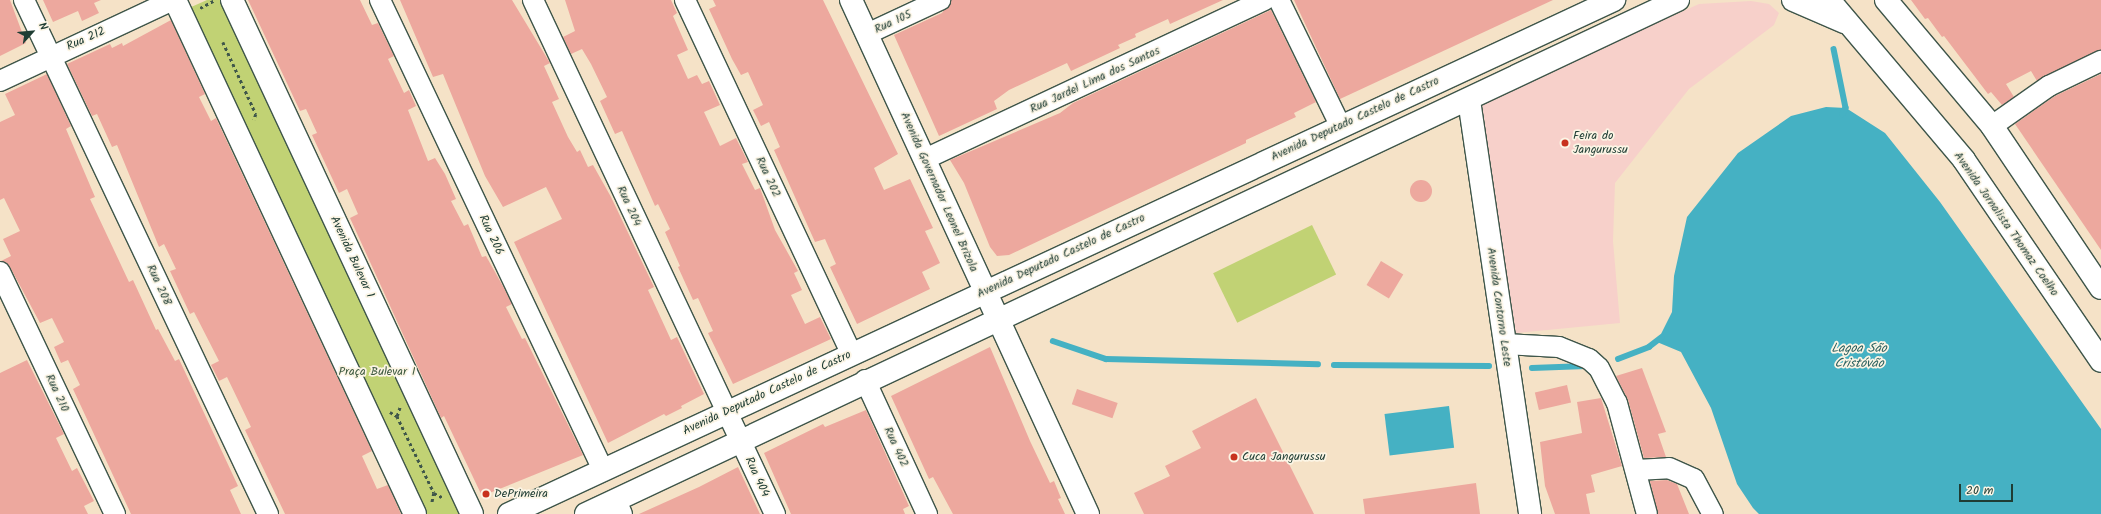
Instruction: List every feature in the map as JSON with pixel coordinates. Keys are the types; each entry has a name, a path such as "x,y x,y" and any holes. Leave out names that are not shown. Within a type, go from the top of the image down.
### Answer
{"main road":[{"path":"174,0 415,514"},
{"name":"Avenida Bulevar 1","path":"232,0 472,514"},
{"name":"Avenida Governador Leonel Brizola","path":"851,0 1088,514"},
{"name":"Avenida Deputado Castelo de Castro","path":"509,514 1245,170 1340,124 1614,0"},
{"path":"586,514 619,507 740,440 864,380 1257,199 1678,0"},
{"path":"1793,0 1848,23"},
{"name":"Avenida Jornalista Thomaz Coelho","path":"1829,0 1964,160 2101,360"},
{"path":"1886,0 1992,126 2101,288"},
{"name":"Avenida Contorno Leste","path":"1469,100 1530,514"},
{"path":"1245,170 1257,199"},
{"path":"1206,188 1220,216"}],"street":[{"path":"24,0 51,56"},
{"name":"Rua 212","path":"0,80 174,0"},
{"name":"Rua 206","path":"380,0 603,470"},
{"name":"Rua 204","path":"533,0 740,440"},
{"name":"Rua 202","path":"685,0 851,354"},
{"name":"Rua 105","path":"867,34 940,0"},
{"name":"Rua Jardel Lima dos Santos","path":"925,159 1265,0"},
{"path":"1280,0 1340,124"},
{"name":"Rua 208","path":"51,56 268,514"},
{"path":"1992,126 2049,86 2101,61"},
{"name":"Rua 210","path":"0,272 114,514"},
{"path":"1505,344 1559,347 1589,359 1599,368 1614,396 1636,470 1647,514"},
{"name":"Rua 402","path":"864,380 927,514"},
{"name":"Rua 404","path":"740,440 775,514"},
{"path":"1636,470 1669,468 1694,479 1713,514"}],"path":[{"path":"396,416 434,494"}],"shaded area":[{"name":"Feira do Jangurussu","path":"1751,1 1769,4 1779,13 1774,25 1689,89 1615,183 1613,241 1620,323 1516,333 1477,103 1699,4"}],"green space":[{"name":"Praça Bulevar I","path":"207,0 223,0 463,514 424,514 189,8"},
{"path":"1312,225 1336,274 1237,323 1213,273"}],"water":[{"name":"Lagoa São Cristóvão","path":"1826,107 1846,108 1885,133 1940,202 2101,429 2101,514 1759,514 1753,508 1737,484 1711,408 1681,352 1657,342 1672,312 1674,276 1687,217 1738,153 1791,116"},
{"path":"1449,406 1454,448 1390,456 1384,414"}],"building":[{"path":"0,0 10,0 26,43 0,56"},
{"path":"43,0 101,0 94,3 99,13 82,21 78,11 53,22"},
{"path":"248,0 360,0 372,25 378,23 394,56 388,59 404,93 409,90 416,106 408,110 428,161 435,158 445,174 456,199 451,201 464,226 468,224 482,257 486,256 504,288 512,304 506,307 522,339 525,338 583,455 482,496 444,416 441,418 350,218 358,214 347,189 339,193 312,135 317,133 306,109 300,111"},
{"path":"400,0 512,0 550,63 544,66 559,99 552,102 568,137 577,152 580,150 588,167 593,165 611,197 654,287 648,290 671,340 677,337 704,394 681,406 682,408 666,416 664,414 608,443 514,242 562,219 546,187 503,207 485,176 443,74 433,77"},
{"path":"565,0 671,0 677,13 673,16 688,50 677,55 688,79 697,75 702,84 709,81 720,105 704,112 720,146 736,138 748,162 742,164 755,190 760,188 775,230 798,271 794,273 802,290 791,295 805,324 820,317 831,339 733,384 708,333 713,331 698,298 693,300 678,267 680,266 665,232 670,229 658,204 655,206 622,131 615,134 600,101 607,97 591,64 582,49 571,54 563,37 575,31"},
{"path":"713,0 823,0 898,154 874,168 884,190 910,179 933,228 925,231 940,263 922,272 930,289 857,324 830,267 836,264 825,239 815,242 774,150 780,147 769,122 761,126 753,110 763,105 748,72 741,75 732,59 709,9 716,6"},
{"path":"951,0 1223,0 1170,24 1168,19 1135,34 1136,37 1118,45 1120,48 1071,71 1067,63 1009,90 994,101 997,109 939,136 894,35 942,13"},
{"path":"1294,0 1553,0 1340,99"},
{"path":"1911,0 2101,0 2101,50 2037,81 2031,71 2006,84 2014,97 2002,105 1991,92 1988,94 1944,36 1942,37 1928,18 1925,19"},
{"path":"1271,10 1316,102 1294,113 1296,117 1246,140 1246,143 1009,255 997,256 990,247 964,183 950,160 1060,113 1073,103"},
{"path":"171,20 205,94 199,97 211,121 216,118 372,451 362,456 377,489 388,485 401,514 285,514 245,430 251,427 227,377 219,381 211,365 219,361 194,312 190,314 170,271 176,269 164,244 159,247 117,145 112,147 97,114 92,116 67,64 110,44 112,48 122,43 123,46"},
{"path":"47,74 71,126 66,129 95,197 90,199 129,282 133,280 156,330 158,329 175,361 179,359 238,486 230,490 241,514 131,514 73,389 80,385 68,360 61,363 54,347 64,342 52,318 40,323 10,267 1,261 11,256 3,239 20,231 4,198 0,200 0,122 15,115 5,94"},
{"path":"2101,74 2101,250 2015,124 2055,96"},
{"path":"1421,180 1429,183 1432,191 1429,199 1421,202 1413,199 1410,191 1413,183"},
{"path":"1381,261 1403,274 1389,298 1367,285"},
{"path":"990,347 1030,441 1050,483 1054,481 1061,498 1058,499 1065,514 953,514 933,477 929,479 891,396"},
{"path":"27,360 64,434 56,438 72,471 77,468 94,501 84,506 88,514 0,514 0,373"},
{"path":"1642,368 1666,432 1658,434 1666,457 1644,458 1628,400 1616,376"},
{"path":"1567,385 1571,403 1539,410 1535,392"},
{"path":"1077,389 1118,403 1112,418 1072,404"},
{"name":"Cuca Jangurussu","path":"1256,398 1314,514 1144,514 1134,493 1170,476 1165,466 1201,448 1192,431"},
{"path":"1601,398 1622,466 1591,475 1595,492 1586,494 1590,514 1555,514 1545,486 1540,442 1582,433 1577,402"},
{"path":"866,410 909,506 903,509 905,514 791,514 764,453 823,424 825,427"},
{"path":"738,467 760,514 639,514 699,487"},
{"path":"1667,480 1677,484 1689,514 1658,514 1650,481"},
{"path":"1476,483 1480,514 1365,514 1363,499"}],"waterway":[{"path":"1834,49 1846,108 1843,114"},
{"path":"1618,359 1649,347 1662,337"},
{"path":"1053,341 1106,359 1318,364"},
{"path":"1334,365 1489,366"},
{"path":"1532,368 1586,366"}],"place":[{"name":"Feira do Jangurussu","path":"1565,143"},
{"name":"Cuca Jangurussu","path":"1234,457"},
{"name":"DePrimeira","path":"486,494"}]}
